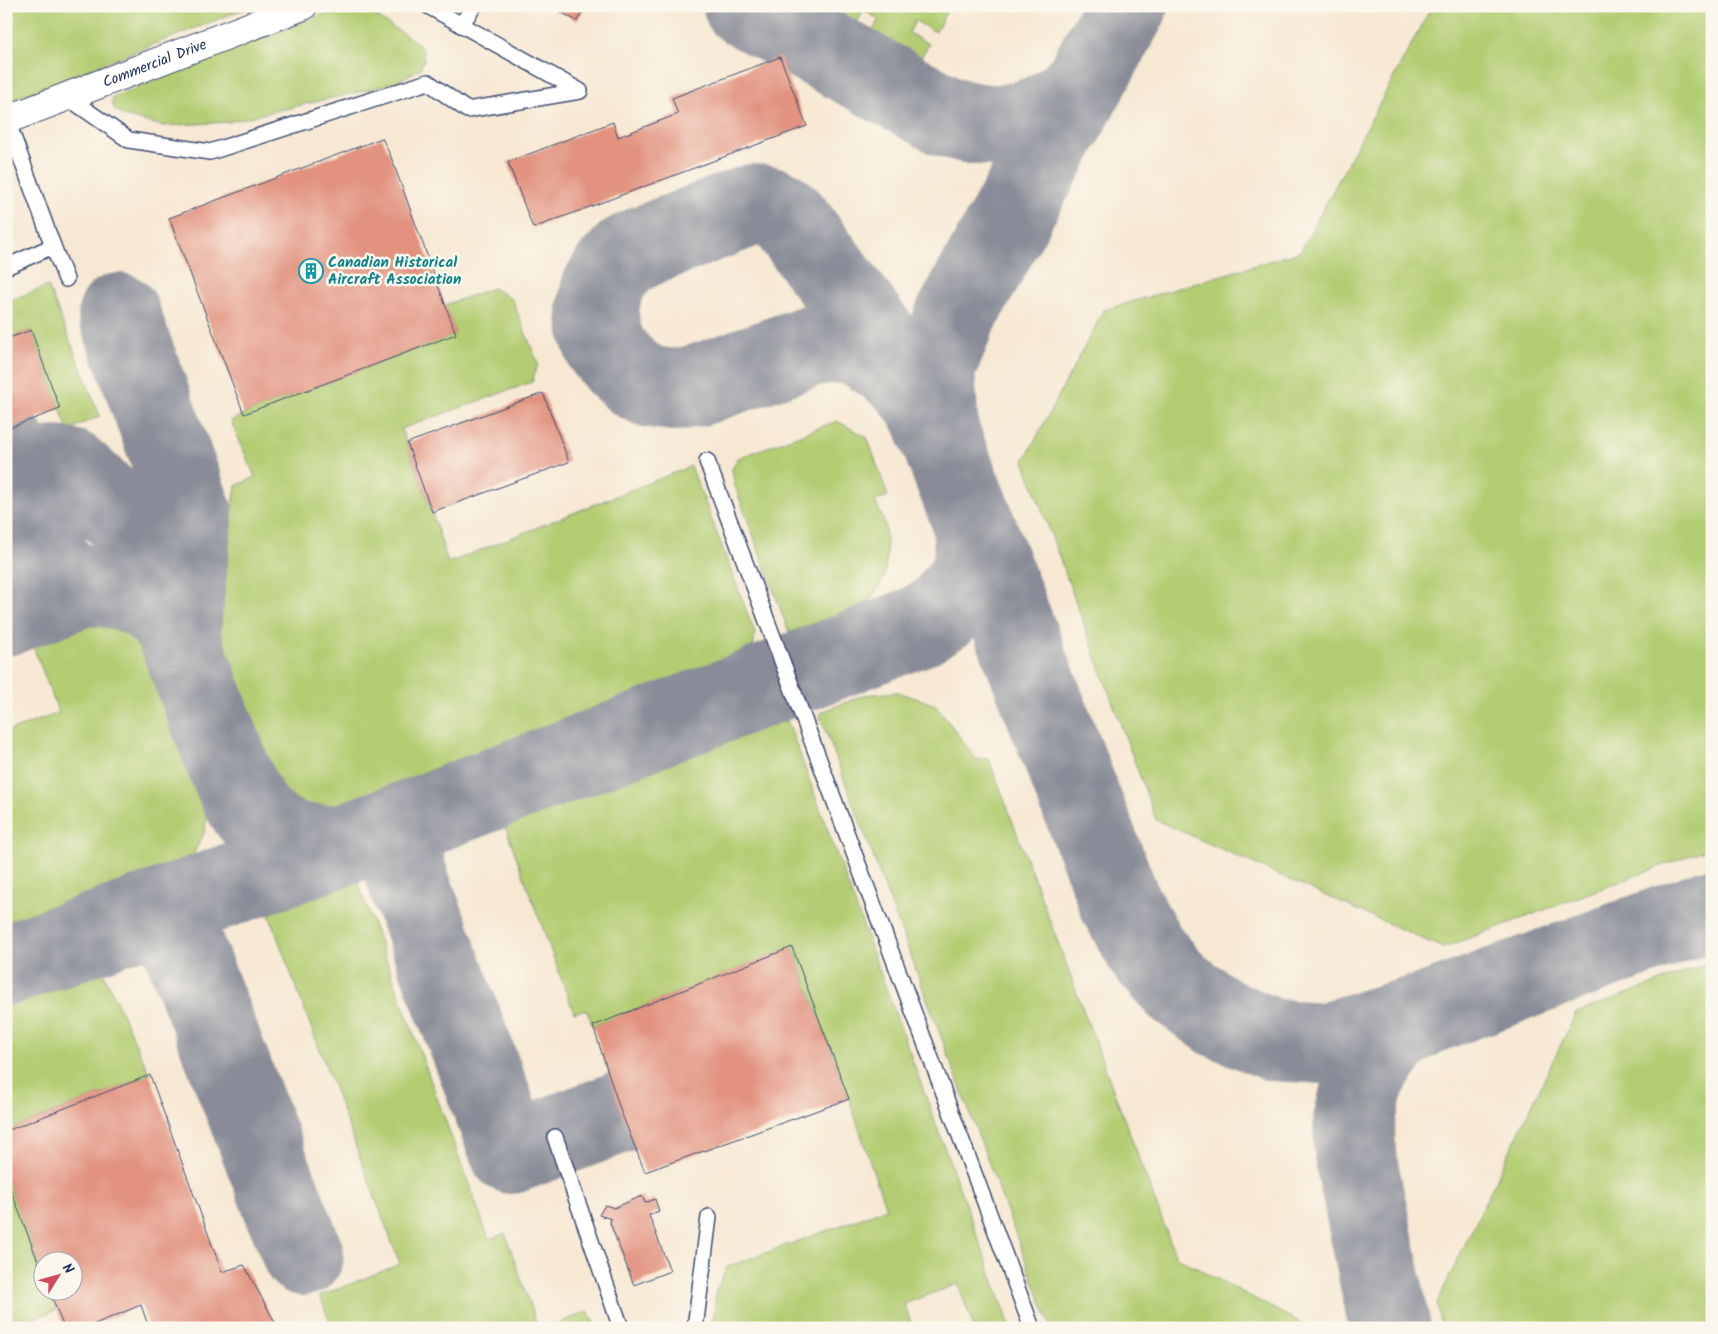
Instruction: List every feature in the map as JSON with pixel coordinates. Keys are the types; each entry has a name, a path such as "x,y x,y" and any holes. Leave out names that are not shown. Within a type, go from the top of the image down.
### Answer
{"street":[{"name":"Commercial Drive","path":"6,120 303,6"}],"lane":[{"path":"67,97 128,140 210,152 428,82 467,110 580,91 428,6"},
{"path":"461,25 474,6"},
{"path":"6,120 66,279"},
{"path":"6,267 53,246"},
{"path":"707,461 1032,1328"},
{"path":"555,1137 622,1328"},
{"path":"695,1328 709,1217"}],"green space":[{"path":"6,6 252,6 6,102"},
{"path":"820,6 949,6 936,32 915,21 909,33 929,44 910,75 899,76 867,59 864,45 879,20 864,10 844,45 816,29 815,15"},
{"path":"1432,6 1712,6 1712,847 1443,948 1156,820 1024,461 1104,310 1300,252"},
{"path":"352,9 366,10 418,43 423,51 424,60 420,69 393,84 228,122 163,126 123,116 115,110 112,103 113,97 320,15"},
{"path":"48,286 100,416 68,430 31,330 6,339 6,302"},
{"path":"493,288 512,299 538,364 532,382 401,429 432,512 448,563 691,466 755,633 752,657 742,668 374,806 338,811 305,804 279,789 257,766 209,649 236,486 255,477 231,421 244,414 456,334 445,305"},
{"path":"837,421 867,437 888,496 875,501 885,524 887,553 884,577 871,599 850,618 831,630 793,643 734,483 732,469 738,458"},
{"path":"6,507 30,567 7,577 6,575"},
{"path":"87,624 117,630 148,646 163,662 207,773 210,802 204,833 192,857 151,893 6,946 6,732 59,713 31,641"},
{"path":"898,692 936,705 976,759 989,759 1176,1257 1310,1328 1051,1328 819,713 864,695"},
{"path":"760,712 788,722 1011,1328 974,1328 958,1284 904,1304 913,1328 708,1328 713,1321 716,1291 727,1267 886,1209 849,1099 793,947 593,1026 586,1009 574,1013 499,810"},
{"path":"351,864 489,1239 505,1233 538,1328 332,1328 320,1296 400,1264 263,899"},
{"path":"98,961 150,1075 6,1131 6,995"},
{"path":"1712,962 1712,1328 1442,1328 1437,1303 1576,1013"},
{"path":"6,1177 34,1252 32,1252 32,1302 54,1302 57,1310 16,1325 17,1328 6,1328"},
{"path":"588,1311 596,1328 547,1328"}],"building":[{"path":"550,6 586,6 577,21"},
{"path":"780,57 807,126 533,228 508,162 613,122 618,137 678,114 672,98"},
{"name":"Canadian Historical Aircraft Association","path":"382,138 391,157 456,334 244,414 169,218"},
{"path":"31,330 60,409 6,429 6,339"},
{"path":"543,393 569,462 432,512 407,443"},
{"path":"792,947 849,1099 645,1172 621,1112 593,1026"},
{"path":"150,1075 222,1272 244,1265 278,1328 149,1328 141,1305 85,1328 64,1328 54,1302 82,1302 82,1252 34,1252 6,1177 6,1131"},
{"path":"642,1196 645,1203 655,1199 659,1211 649,1215 670,1271 634,1285 610,1223 611,1219 599,1215 605,1205 614,1208"}],"taxiway":[{"path":"744,6 944,115 976,124 1008,124 1039,116 1054,109 1071,97 1087,79"},
{"path":"1127,6 955,318 934,370 938,431 1121,905 1147,952 1178,987 1221,1018 1274,1040 1325,1043 1429,1013 1712,909"},
{"path":"910,382 903,376 882,360 866,350 850,344 835,343 810,346 699,385 675,390 651,387 635,379 619,365 606,349 599,328 598,309 602,288 612,271 627,255 647,245 752,205 773,208 790,220 921,397 932,414 938,431"},
{"path":"119,314 192,514 179,637"},
{"path":"6,445 48,556 58,574 66,579 85,585"},
{"path":"24,494 31,479 41,470 55,467 71,470 133,526"},
{"path":"6,965 420,817 917,627 944,611 965,583 972,569 975,555 973,521"},
{"path":"6,615 85,585 116,587 145,597 168,618 179,637 230,771 250,810 270,831 287,840 315,845 344,844"},
{"path":"420,817 409,832 404,843 405,869 511,1153 621,1112"},
{"path":"168,907 303,1255"},
{"path":"1390,1328 1355,1155 1354,1121 1362,1088 1372,1065 1397,1033 1429,1013"}],"place":[{"name":"Canadian Historical Aircraft Association","path":"311,271"}]}
